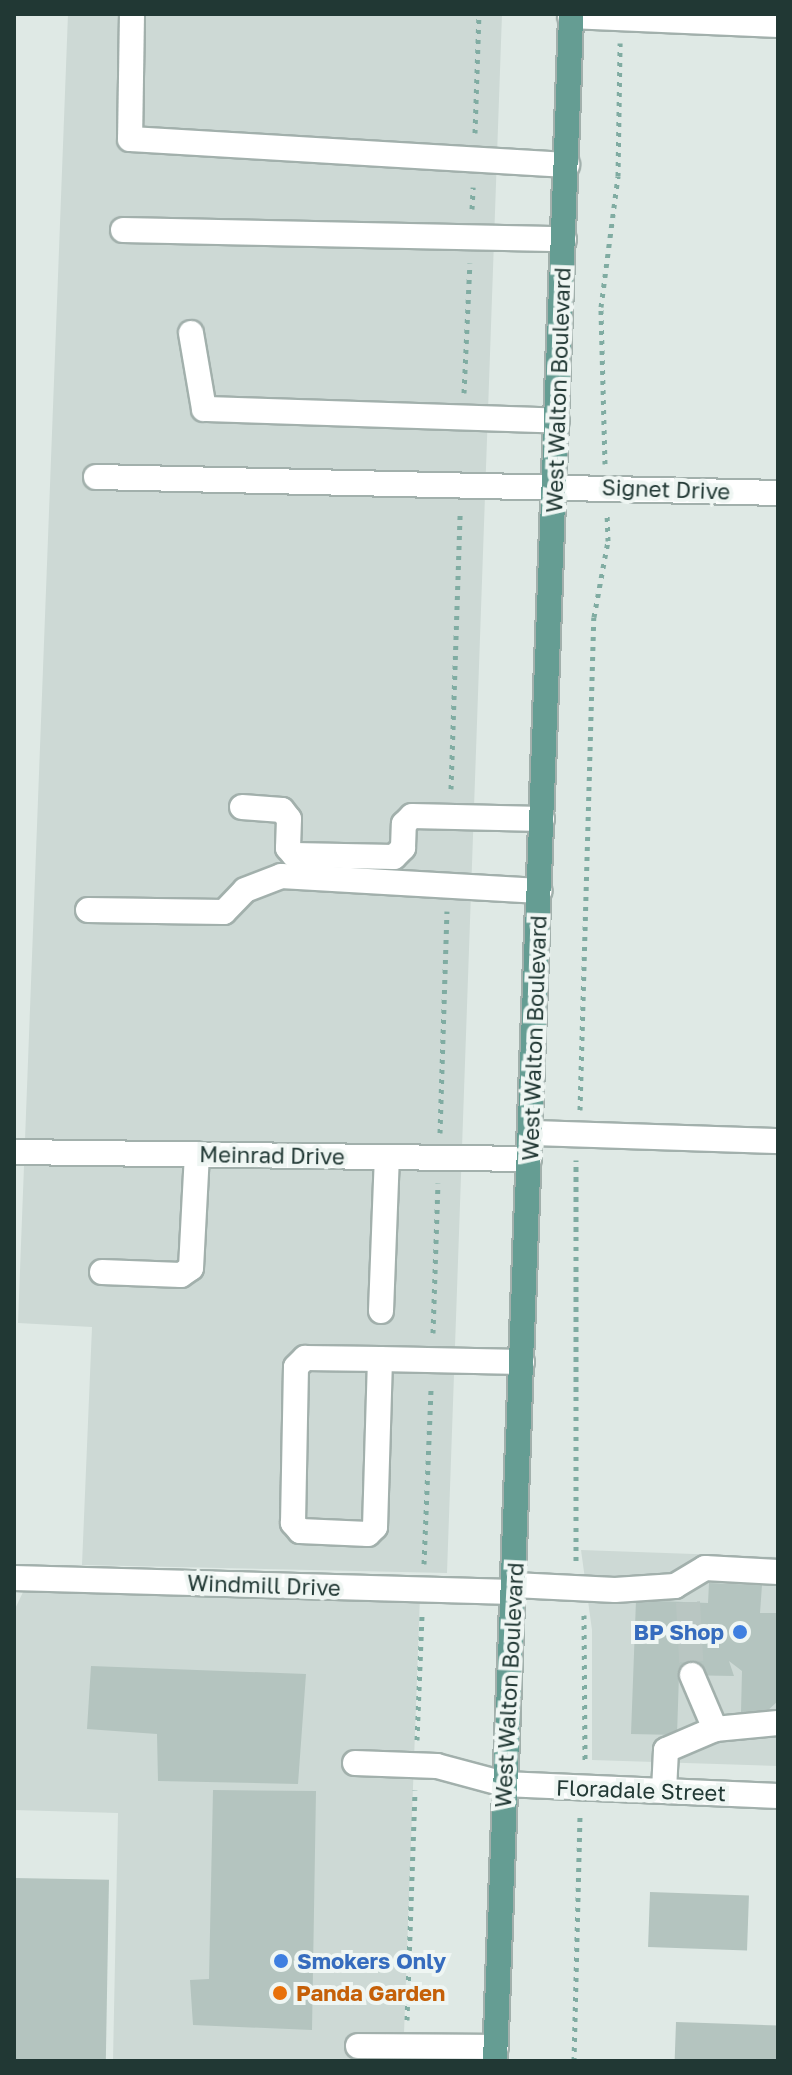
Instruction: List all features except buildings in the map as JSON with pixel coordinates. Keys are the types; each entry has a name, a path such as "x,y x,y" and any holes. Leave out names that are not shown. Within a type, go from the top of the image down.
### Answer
{"main road":[{"name":"West Walton Boulevard","path":"496,2054 567,165 570,15"}],"street":[{"path":"132,14 130,139 567,165"},
{"path":"570,15 778,25"},
{"path":"123,230 564,239"},
{"path":"191,333 204,409 557,421"},
{"name":"Signet Drive","path":"96,477 778,493"},
{"path":"242,807 282,810 289,819 288,848 294,855 394,857 403,848 404,824 412,816 542,819"},
{"path":"88,910 224,912 245,890 281,876 540,891"},
{"path":"531,1133 778,1141"},
{"name":"Meinrad Drive","path":"14,1152 529,1159"},
{"path":"102,1272 181,1275 191,1268 197,1154"},
{"path":"381,1311 387,1157"},
{"path":"380,1359 375,1527 368,1534 300,1531 293,1523 296,1367 305,1358 380,1359 522,1362"},
{"name":"Windmill Drive","path":"14,1578 682,1594 705,1568 778,1572"},
{"path":"692,1675 715,1729"},
{"path":"664,1791 666,1750 715,1729 778,1723"},
{"name":"Floradale Street","path":"355,1763 416,1766 504,1784 778,1796"},
{"path":"358,2046 406,2046 496,2054"}],"path":[{"path":"464,418 479,14"},
{"path":"574,2061 579,1817 588,1729 582,1590 572,1544 578,1134 594,617 608,541 601,307 618,176 621,18"},
{"path":"450,817 461,484"},
{"path":"406,2046 448,886"}],"shaded area":[{"path":"68,14 502,14 447,1573 82,1565 92,1327 18,1323"},
{"path":"581,1550 778,1557 778,1766 592,1760 592,1630"},
{"path":"24,1590 420,1596 403,2061 113,2061 118,1813 14,1810 14,1611"}],"tunnel":[{"path":"688,1602 692,1675"}],"place":[{"name":"BP Shop","path":"740,1632"},
{"name":"Smokers Only","path":"281,1961"},
{"name":"Panda Garden","path":"280,1993"}]}
